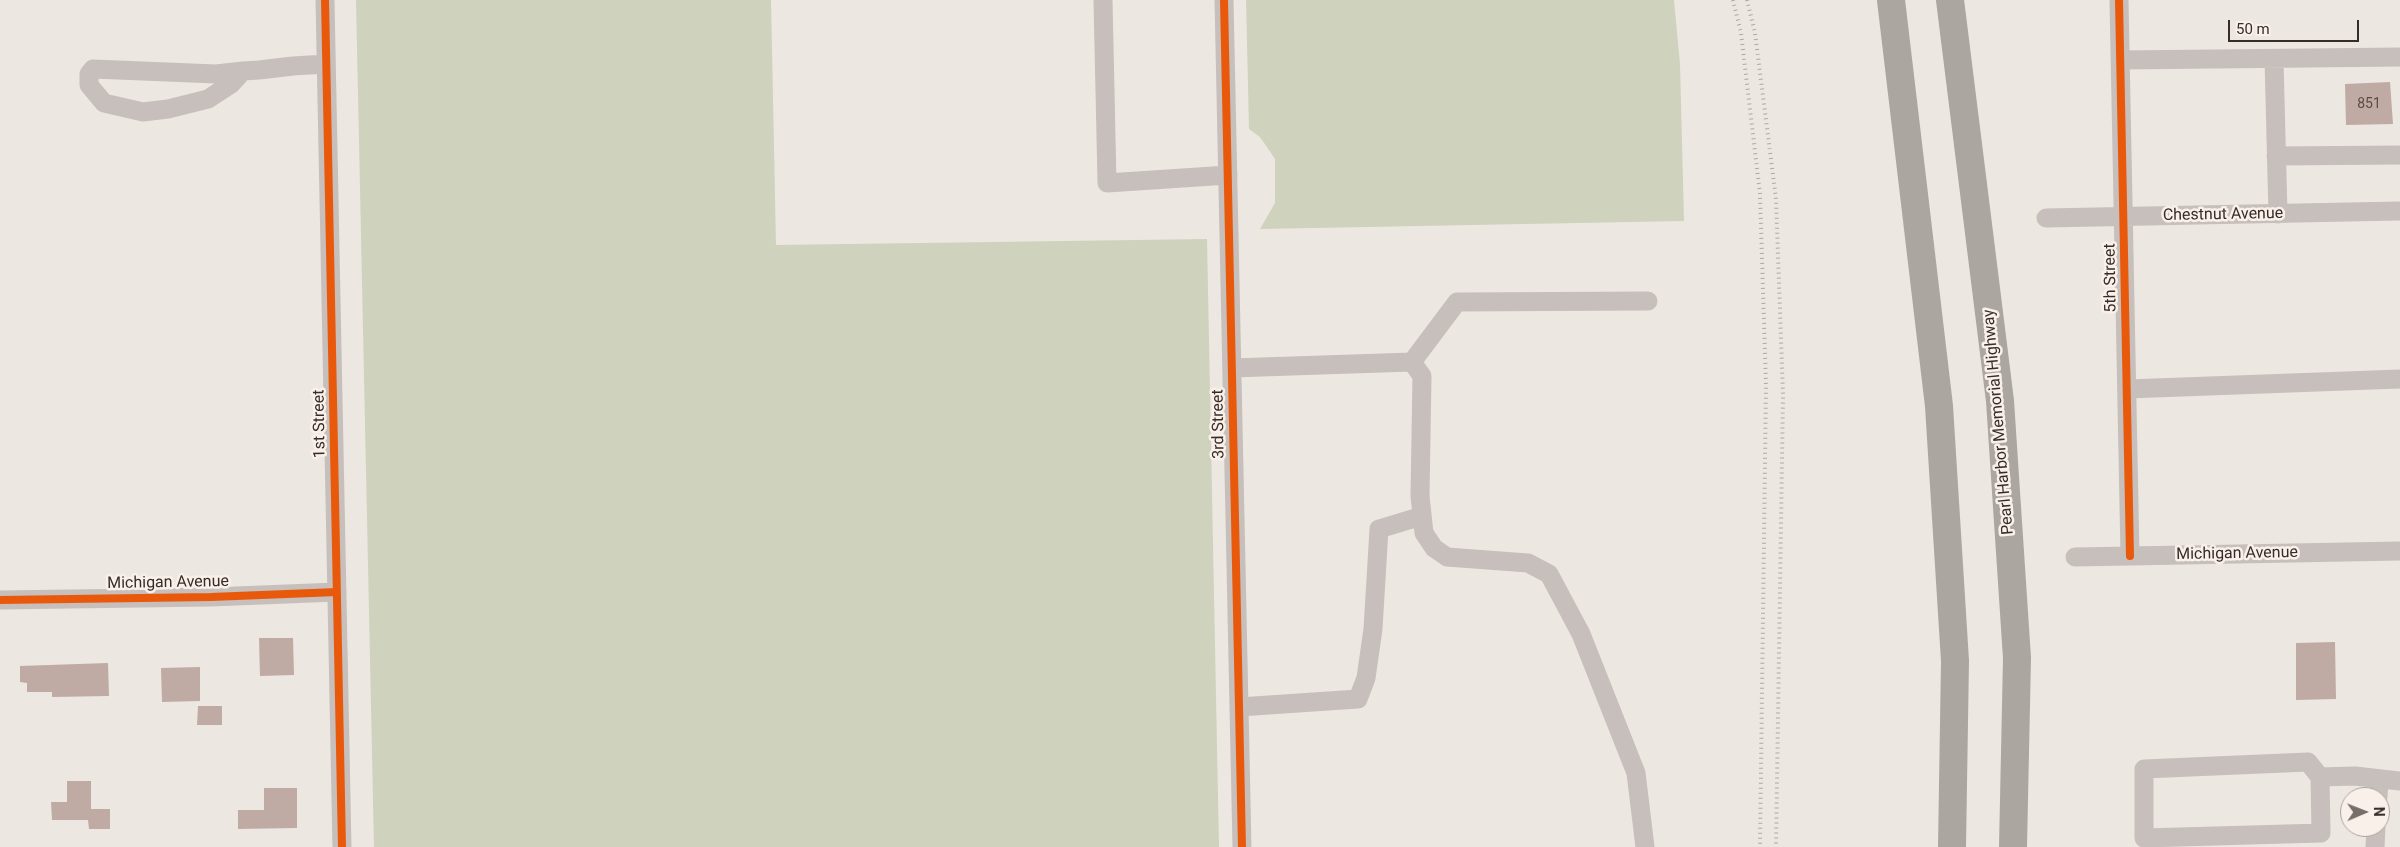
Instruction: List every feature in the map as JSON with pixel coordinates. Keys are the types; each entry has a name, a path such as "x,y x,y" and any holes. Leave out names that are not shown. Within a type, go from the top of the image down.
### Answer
{"highway":[{"path":"1892,0 1938,406 1955,661 1952,847"},
{"name":"Pearl Harbor Memorial Highway","path":"1950,0 2000,401 2018,658 2013,847"}],"street":[{"name":"1st Street","path":"325,0 342,847"},
{"path":"1102,0 1107,183 1228,175"},
{"name":"3rd Street","path":"1224,0 1242,847"},
{"name":"5th Street","path":"2120,0 2130,556"},
{"path":"2121,60 2274,60 2400,57"},
{"path":"2274,60 2278,214"},
{"path":"242,71 230,84 208,100 168,109 142,112 104,104 89,84 90,74 93,69 104,68 194,74 326,64"},
{"path":"2276,156 2400,155"},
{"name":"Chestnut Avenue","path":"2046,218 2400,211"},
{"path":"1412,362 1456,302 1648,301"},
{"path":"1232,368 1412,362"},
{"path":"1412,362 1422,376 1420,496 1424,533 1434,548 1447,556 1528,563 1549,574 1581,634 1636,773 1646,847"},
{"path":"2127,389 2400,379"},
{"path":"1239,707 1358,699 1366,678 1373,629 1379,529 1422,516"},
{"name":"Michigan Avenue","path":"2074,558 2400,551"},
{"name":"Michigan Avenue","path":"0,600 211,597 337,592"},
{"path":"2320,776 2321,833 2144,838 2144,769 2308,762 2320,776 2355,776 2377,787"},
{"path":"2382,787 2400,781"}],"green space":[{"path":"356,0 771,0 776,245 1207,239 1219,847 374,847"},
{"path":"1246,0 1674,0 1680,64 1684,221 1260,229 1275,203 1275,159 1260,137 1249,129"}],"building":[{"path":"2390,82 2393,124 2346,125 2345,84"},
{"path":"259,638 293,638 294,675 260,676"},
{"path":"2335,642 2336,699 2296,700 2296,643"},
{"path":"108,663 109,696 52,697 52,692 27,692 27,683 20,682 20,666"},
{"path":"200,667 200,701 162,702 161,668"},
{"path":"198,706 222,706 222,725 197,725"},
{"path":"67,781 91,781 91,809 110,809 110,829 89,829 88,820 52,820 51,802 67,802"},
{"path":"264,788 297,788 297,828 238,829 238,810 264,810"}],"railway":[{"path":"1733,0 1741,33 1760,194 1766,385 1760,847"},
{"path":"1747,0 1755,33 1776,199 1783,395 1776,847"}],"cycle path":[{"path":"325,0 342,847"},
{"path":"1224,0 1242,847"},
{"path":"2119,0 2130,556"},
{"path":"0,600 211,597 337,592"}]}
